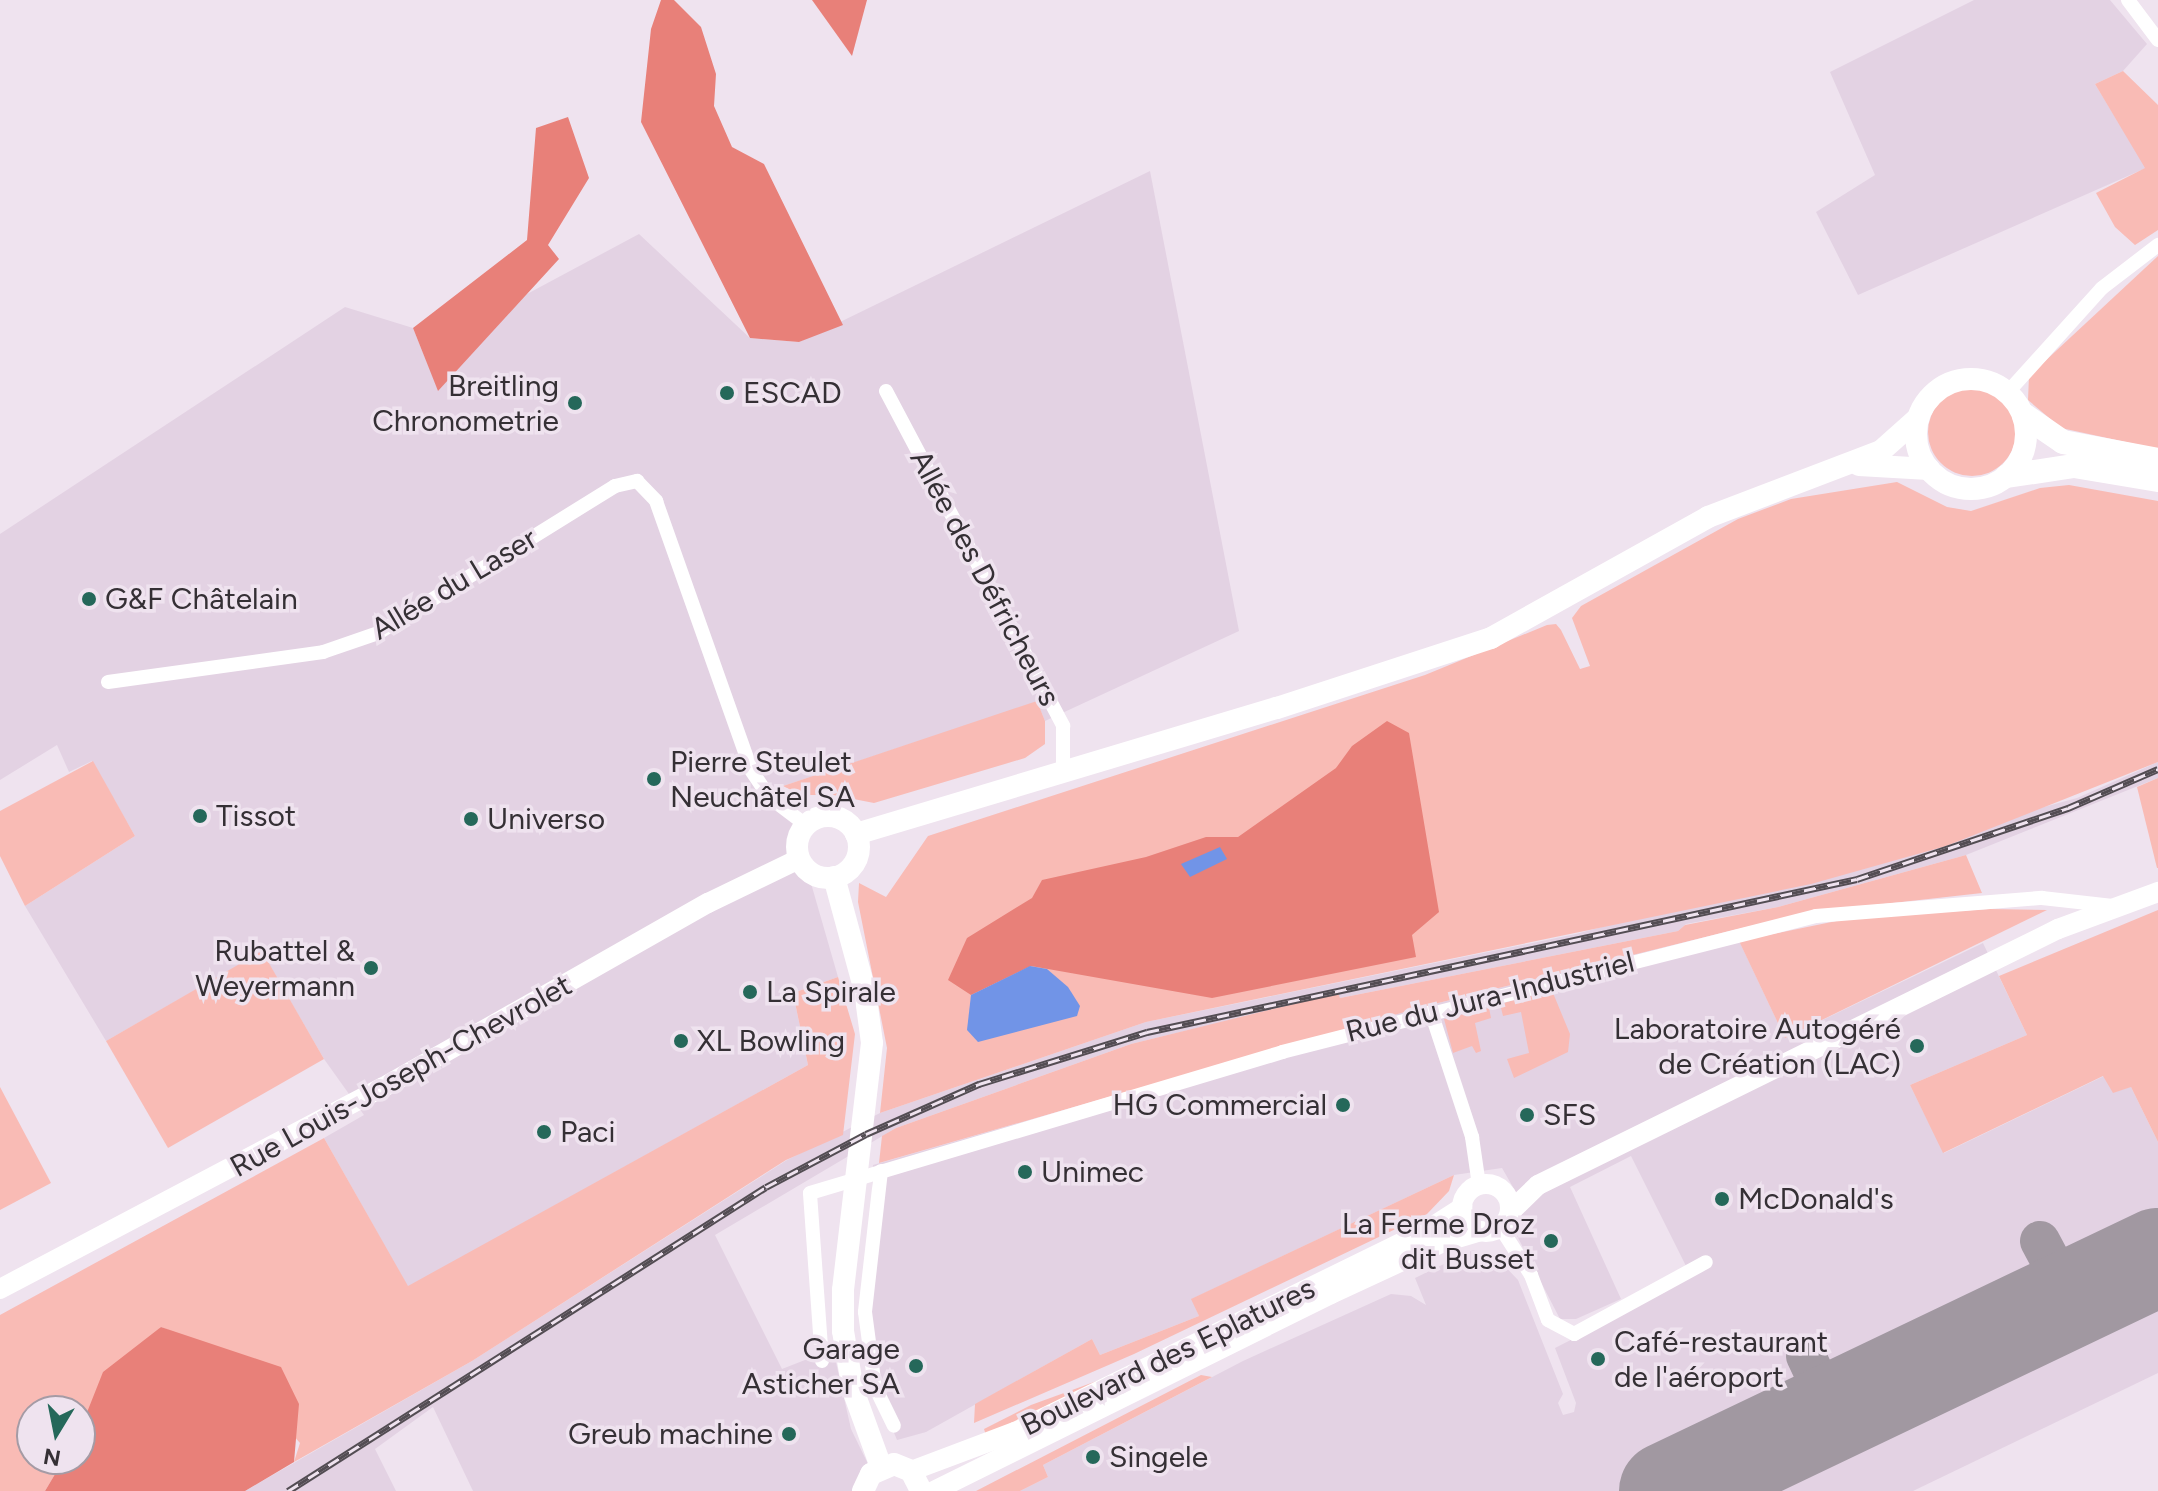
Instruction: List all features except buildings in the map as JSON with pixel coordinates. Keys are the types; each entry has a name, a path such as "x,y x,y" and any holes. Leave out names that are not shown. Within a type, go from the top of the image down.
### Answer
{"highway":[{"path":"2024,415 2063,442 2158,460"},
{"path":"2007,476 2074,466 2158,480"}],"main road":[{"path":"856,834 1063,770 1159,745 1478,643 1708,517 1881,451 1918,418 1932,394 1956,380 1983,380 2008,392 2024,415 2023,455 2007,476 1973,489 1949,484 1929,469 1917,445 1918,418"},
{"path":"1849,465 1929,469"},
{"path":"829,816 845,821 856,834 855,861 834,877 813,874 799,859 797,844 806,825 829,816"},
{"name":"Rue Louis-Joseph-Chevrolet","path":"0,1289 382,1088 708,903 799,859"},
{"path":"834,877 865,991 872,1054 843,1290 851,1380 881,1467"},
{"name":"Boulevard des Eplatures","path":"934,1491 1331,1294 1441,1243 1497,1223 1538,1185 2113,906 2158,892"},
{"path":"1479,1185 1500,1188 1497,1223 1470,1224 1463,1207 1466,1196 1479,1185"},
{"name":"Boulevard des Eplatures","path":"1500,1188 1538,1185"},
{"name":"Boulevard des Eplatures","path":"916,1481 942,1464 1028,1426 1429,1229 1463,1207"},
{"path":"863,1491 867,1478 881,1467 894,1464 916,1481"}],"street":[{"path":"2128,0 2158,40"},
{"path":"2008,392 2102,288 2158,245"},
{"name":"Allée des Défricheurs","path":"886,391 1052,702 1067,736 1063,770"},
{"name":"Allée du Laser","path":"108,682 323,652 378,633 615,486 632,480 646,484 751,770 769,797 806,825"},
{"name":"Rue du Jura-Industriel","path":"822,1361 810,1193 1431,1012 1816,916 2042,898 2113,906"},
{"path":"1431,1012 1472,1137 1479,1185"},
{"path":"881,1171 866,1325 875,1387 894,1426"},
{"path":"1497,1223 1531,1275 1548,1320 1574,1334 1706,1262"}],"shaded area":[{"path":"661,0 674,0 701,27 716,74 714,106 732,147 764,164 843,325 799,342 750,338 641,122 651,29"},
{"path":"812,0 867,0 852,56"},
{"path":"1974,0 2110,0 2147,44 2123,71 2095,84 2146,168 1858,295 1816,212 1875,175 1830,72"},
{"path":"2123,71 2158,105 2158,230 2135,245 2115,227 2096,193 2145,168 2095,84"},
{"path":"568,117 589,178 548,245 559,259 438,391 413,328 527,240 536,128"},
{"path":"1150,171 1239,631 1045,721 1037,702 783,786 838,977 793,993 808,1065 408,1287 324,1138 364,1115 324,1059 262,952 106,1041 25,906 135,836 92,761 69,772 57,745 0,780 0,534 345,307 413,328 438,390 527,294 639,234 750,338 799,342"},
{"path":"2158,256 2158,449 2061,428 2028,400 2029,376"},
{"path":"1972,388 1997,395 2009,407 2016,432 2009,457 1997,469 1972,476 1947,469 1935,457 1928,432 1935,407 1947,395"},
{"path":"1897,482 1947,507 1971,511 2040,488 2069,485 2158,501 2158,762 1946,846 1811,884 1146,1022 880,1113 887,1048 858,902 859,883 886,897 928,836 1425,675 1547,625 1556,624 1561,630 1580,669 1590,666 1572,618 1581,606 1738,519 1791,499"},
{"path":"1037,701 1045,721 1045,744 1025,758 874,803 833,795 801,795 783,786"},
{"path":"1387,721 1409,733 1439,912 1412,935 1416,957 1212,998 1031,966 971,995 948,980 967,938 1032,898 1042,880 1146,857 1206,837 1238,837 1336,768 1352,746"},
{"path":"93,761 135,836 25,906 0,856 0,811"},
{"path":"2158,762 2158,778 1966,855 1778,907 1686,924 1678,931 1340,998 1338,994 1131,1044 896,1128 715,1235 782,1369 833,1349 851,1429 869,1466 858,1491 473,1491 433,1407 375,1449 396,1491 245,1491 472,1361 787,1160 880,1113 1146,1022 1576,934 2077,798"},
{"path":"2158,778 2158,868 2157,868 2137,787"},
{"path":"1966,855 1982,893 1812,912 1734,930 1422,1007 879,1163 882,1136 896,1128 1131,1044 1338,993 1340,998 1678,931 1685,925 1778,907"},
{"path":"1989,909 2047,910 1785,1038 1739,941 1851,918"},
{"path":"2158,910 2158,1142 2131,1087 2113,1093 2103,1076 1943,1153 1910,1085 2027,1035 1999,976"},
{"path":"1734,930 1785,1038 1983,943 2027,1035 1910,1085 1944,1153 2104,1076 2131,1087 2158,1142 2158,1373 1913,1491 1020,1491 1048,1477 1043,1465 1243,1361 1391,1294 1411,1296 1426,1305 1415,1278 1473,1250 1499,1260 1518,1280 1563,1394 1558,1403 1563,1415 1574,1412 1576,1403 1555,1348 1665,1292 1686,1266 1631,1156 1570,1187 1621,1299 1576,1319 1560,1319 1514,1230 1525,1208 1502,1168 1454,1175 1192,1299 1199,1316 1100,1355 1092,1339 926,1432 897,1440 866,1364 873,1165 1422,1007"},
{"path":"262,951 324,1059 168,1148 106,1041"},
{"path":"838,977 855,1034 843,1135 786,1160 472,1361 294,1462 300,1443 217,1350 161,1327 96,1410 96,1395 16,1395 16,1475 54,1475 45,1491 0,1491 0,1315 324,1138 408,1286 808,1065 793,993"},
{"path":"1544,992 1553,993 1570,1034 1568,1052 1514,1078 1507,1059 1529,1053 1521,1012 1503,1016 1500,1004"},
{"path":"1489,1008 1491,1018 1475,1023 1481,1051 1476,1053 1472,1046 1453,1053 1444,1019"},
{"path":"0,1087 51,1183 0,1210"},
{"path":"1454,1175 1449,1191 1427,1214 1134,1354 974,1423 975,1404 1092,1339 1100,1355 1199,1316 1191,1299"},
{"path":"161,1327 281,1367 299,1404 294,1462 245,1491 45,1491 54,1475 96,1475 94,1395 103,1372"},
{"path":"1116,1374 987,1439 984,1429 1031,1405"},
{"path":"1201,1375 1212,1377 1043,1465 1048,1477 1020,1491 976,1491"}],"water":[{"path":"1220,847 1227,859 1190,877 1181,864"},
{"path":"1030,966 1047,969 1068,987 1080,1006 1077,1016 978,1042 967,1030 971,995"}],"taxiway":[{"path":"2040,1241 2071,1299"},
{"path":"1806,1356 1833,1413"}],"runway":[{"path":"1668,1491 2158,1257"}],"railway":[{"path":"288,1491 766,1187 866,1134 979,1084 1147,1032 1857,879 2068,808 2158,769"}],"place":[{"name":"ESCAD","path":"727,393"},
{"name":"Breitling Chronometrie","path":"575,403"},
{"name":"G&F Châtelain","path":"89,599"},
{"name":"Pierre Steulet Neuchâtel SA","path":"654,779"},
{"name":"Tissot","path":"200,816"},
{"name":"Universo","path":"471,819"},
{"name":"Rubattel & Weyermann","path":"371,968"},
{"name":"La Spirale","path":"750,992"},
{"name":"XL Bowling","path":"681,1041"},
{"name":"Laboratoire Autogéré de Création (LAC)","path":"1917,1046"},
{"name":"HG Commercial","path":"1343,1105"},
{"name":"SFS","path":"1527,1115"},
{"name":"Paci","path":"544,1132"},
{"name":"Unimec","path":"1025,1172"},
{"name":"McDonald's","path":"1722,1199"},
{"name":"La Ferme Droz dit Busset","path":"1551,1241"},
{"name":"Café-restaurant de l'aéroport","path":"1598,1359"},
{"name":"Garage Asticher SA","path":"916,1366"},
{"name":"Greub machine","path":"789,1434"},
{"name":"Singele","path":"1093,1457"}]}
